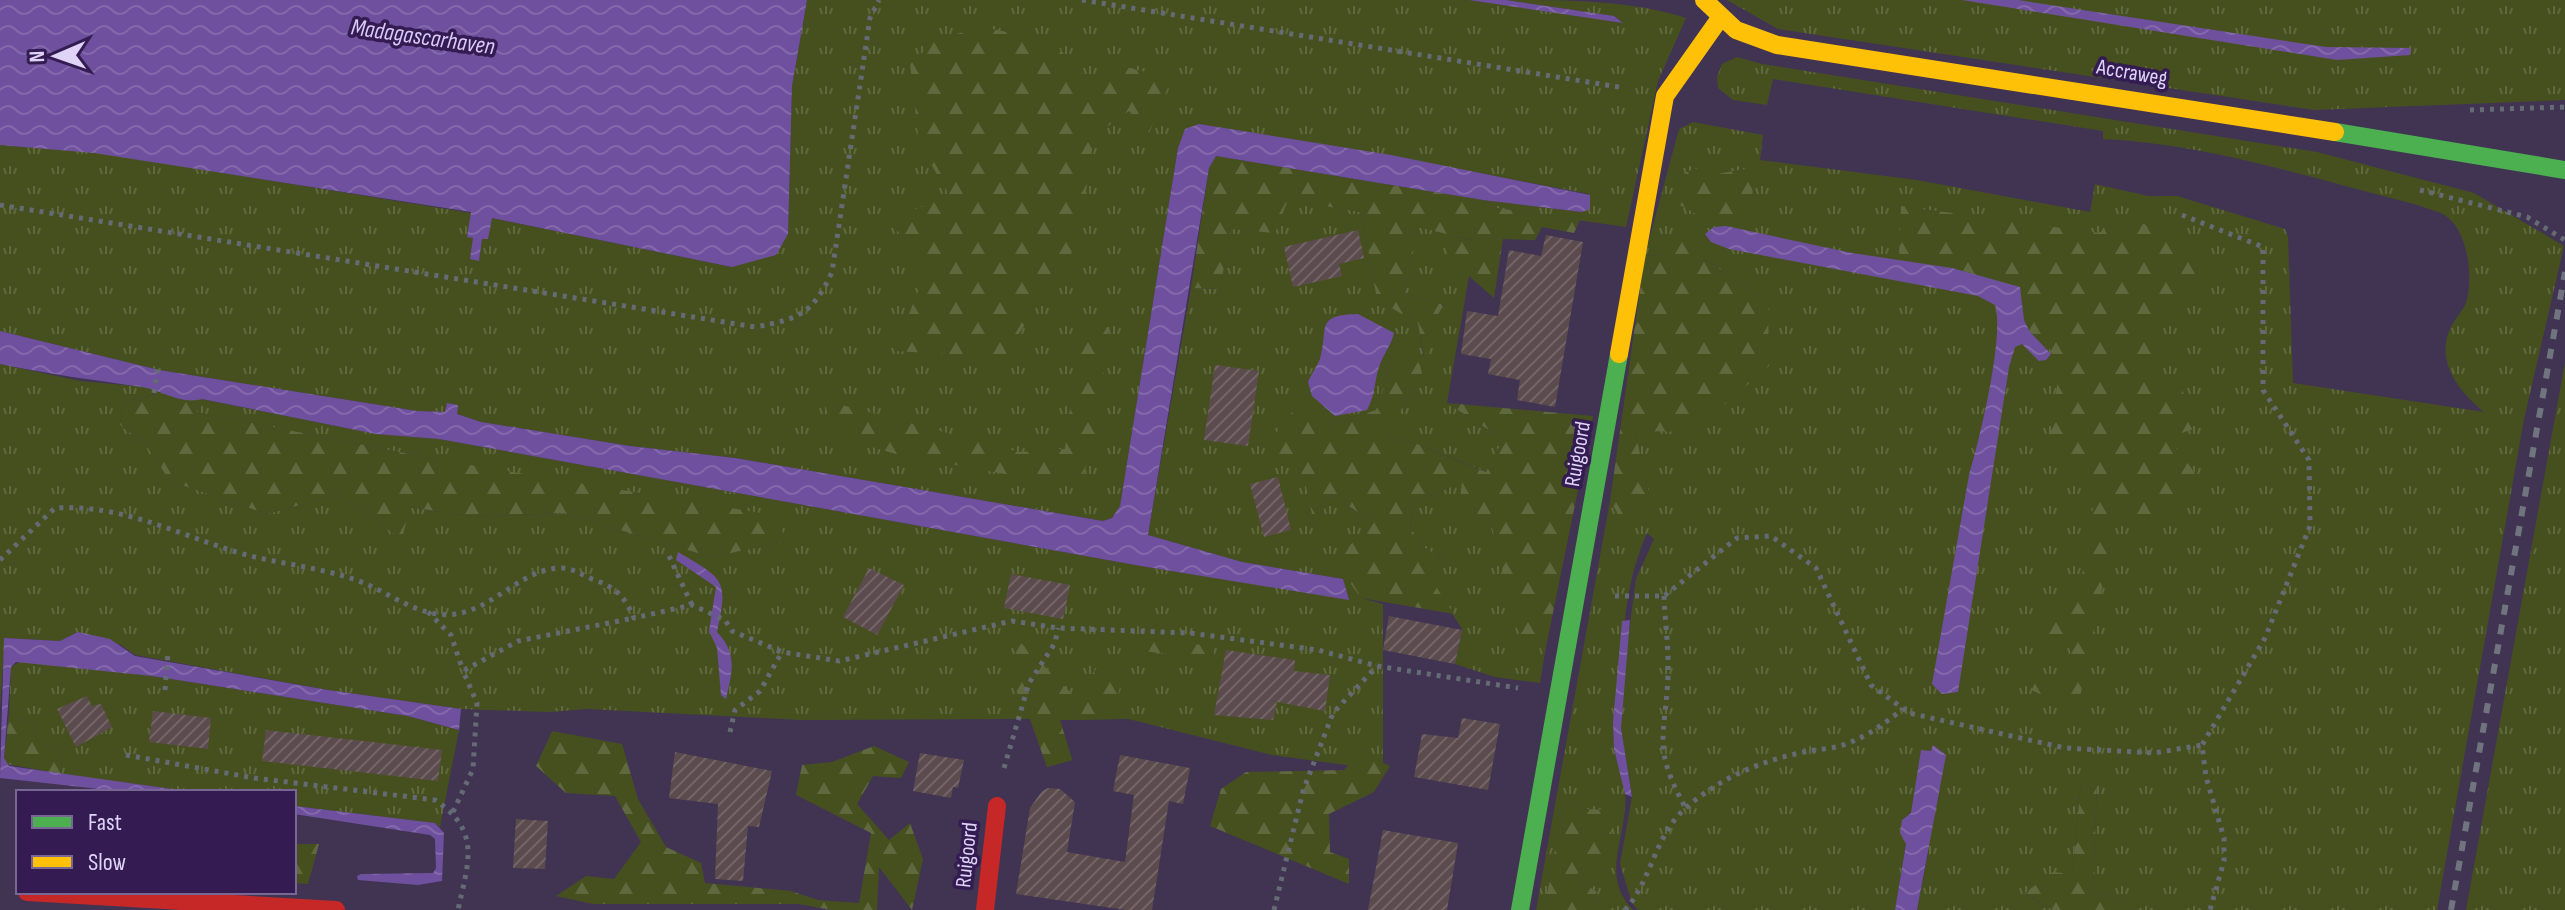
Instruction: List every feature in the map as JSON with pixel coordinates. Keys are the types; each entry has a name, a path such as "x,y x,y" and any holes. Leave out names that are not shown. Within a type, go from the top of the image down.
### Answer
{"street":[{"name":"Accraweg","path":"1704,0 1718,21 1752,39 1777,45 2104,93 2565,170"},
{"name":"Ruigoord","path":"1520,910 1665,96 1718,21"},
{"name":"Ruigoord","path":"985,910 997,806"},
{"path":"61,894 336,910"}],"path":[{"path":"0,205 755,327 789,321 819,301 832,272 870,18 879,0"},
{"path":"1082,0 1665,96"},
{"path":"2182,215 2263,247 2263,390 2309,460 2310,526 2265,638 2202,745 2206,777 2224,838 2224,861 2210,910"},
{"path":"154,393 158,366"},
{"path":"0,560 55,508 86,506 141,517 241,553 355,580 428,612 455,615 477,609 524,581 560,568 608,584 625,598 634,618"},
{"path":"1579,587 1621,597 1664,596 1737,538 1771,536 1816,568 1871,685 1909,713 2065,748 2154,753 2202,745"},
{"path":"669,556 692,605"},
{"path":"1664,596 1668,676 1660,742 1667,774 1685,807"},
{"path":"463,671 518,641 692,605 725,620 732,631 782,652 839,661 987,624 1012,621 1058,628 1190,633 1318,650 1377,666 1498,684 1558,698"},
{"path":"428,612 451,635 477,703 473,769 453,812"},
{"path":"997,806 1000,779 1029,683 1055,643 1058,628"},
{"path":"165,690 168,652"},
{"path":"730,732 735,710 760,691 782,652"},
{"path":"1274,910 1303,791 1333,713 1377,666"},
{"path":"1625,910 1638,896 1655,850 1685,807 1730,775 1777,758 1844,746 1873,732 1903,709"},
{"path":"126,755 273,781 435,800 453,812 470,851 458,910"},
{"path":"272,790 273,781"}],"green space":[{"path":"807,0 1469,0 1622,22 1614,16 1506,0 1552,0 1620,4 1686,18 1658,81 1626,227 1481,206 1483,200 1582,212 1589,194 1391,156 1199,124 1185,130 1178,148 1120,506 1112,518 1103,521 735,458 630,446 481,422 456,414 457,405 447,403 445,412 417,411 159,370 0,331 0,145 94,152 471,213 467,236 473,238 479,261 482,239 488,239 491,218 732,267 788,234 792,86"},
{"path":"1727,0 2565,0 2565,100 2314,110 1778,29"},
{"path":"983,27 1053,42 1084,76 1125,67 1172,78 1149,133 1129,111 1094,136 1079,240 1004,357 894,351 926,272 889,219 950,196 919,144 910,64 937,39"},
{"path":"1737,57 1762,64 2317,152 2474,193 2564,246 2524,419 2437,910 2132,910 2093,887 2097,784 2081,784 2072,874 2026,894 2053,910 1917,910 1928,854 1910,813 1902,820 1906,844 1895,910 1638,910 1632,903 1620,864 1632,797 1621,728 1621,692 1636,579 1654,539 1647,533 1628,595 1614,723 1615,751 1625,793 1616,868 1623,896 1633,910 1585,910 1597,892 1570,875 1614,811 1580,809 1565,795 1544,910 1536,910 1610,501 1649,494 1635,431 1768,302 1703,258 1645,255 1679,129 1693,122 1763,135 1760,160 1917,180 2090,212 2095,184 2148,196 2177,196 2285,229 2288,237 2293,383 2484,412 2458,385 2447,363 2447,339 2467,300 2469,265 2458,230 2443,214 2221,155 2103,139 2103,131 1773,79 1767,105 1733,100 1718,88 1717,77 1722,64"},
{"path":"1216,156 1483,200 1482,206 1580,220 1574,233 1542,227 1535,240 1503,239 1494,298 1469,276 1452,275 1447,245 1471,240 1418,227 1405,293 1444,305 1433,322 1425,361 1418,324 1377,299 1361,212 1288,200 1275,233 1231,229 1220,289 1191,288 1209,168"},
{"path":"1755,167 1752,182 1754,222 1702,217 1676,203 1675,180 1694,168 1712,175"},
{"path":"1288,199 1361,212 1377,298 1418,324 1424,358 1433,322 1444,305 1405,293 1418,226 1473,241 1448,245 1469,276 1447,403 1503,439 1487,472 1417,444 1385,437 1422,373 1392,364 1377,410 1331,425 1304,476 1315,528 1331,494 1374,523 1361,598 1383,604 1383,770 1272,755 1129,719 1060,720 1072,760 1047,767 1030,719 802,720 587,709 549,712 461,709 328,690 135,655 121,645 78,632 60,641 5,638 0,707 0,364 80,381 146,387 164,393 123,402 120,425 146,445 171,481 267,514 337,495 401,538 409,507 473,517 563,513 711,557 784,542 434,459 196,412 201,399 376,434 439,439 1141,566 1348,599 1343,579 1242,562 1148,535 1191,288 1220,289 1231,228"},
{"path":"1901,206 2098,233 2130,218 2179,239 2204,269 2191,300 2156,326 2153,378 2181,384 2193,429 2168,438 2207,488 2166,512 2133,516 2119,504 2078,707 2062,706 2032,690 2038,675 2065,682 2071,648 2032,638 2045,607 2079,594 2097,483 2050,438 2059,371 2050,349 2030,332 2024,320 2019,285 1899,255"},
{"path":"1667,235 1697,236 1703,258 1768,302 1769,366 1693,432 1635,431 1649,494 1624,523 1610,501 1645,255 1665,256"},
{"path":"1109,327 1098,427 1083,476 1037,480 896,454 848,440 832,424 823,400 1019,452 1065,449 1081,329"},
{"path":"1416,350 1422,373 1386,437 1417,444 1486,472 1503,439 1447,403 1593,416 1545,652 1517,629 1490,519 1475,539 1458,517 1462,482 1414,503 1410,527 1422,546 1455,567 1421,564 1454,614 1361,598 1334,560 1374,523 1331,494 1315,529 1304,476 1267,445 1304,396 1331,425 1376,410 1392,364"},
{"path":"2565,362 2565,910 2466,910"},
{"path":"164,393 183,400 201,399 197,412 434,459 779,516 785,542 711,557 563,513 473,517 410,507 402,539 337,495 267,514 170,481 146,445 120,425 123,402"},
{"path":"1462,482 1490,518 1501,559 1545,652 1540,683 1495,677 1455,664 1462,629 1420,564 1453,566 1422,546 1410,528 1414,503"},
{"path":"1137,639 1214,646 1214,660 1136,650"},
{"path":"1019,641 1074,696 1097,668 1123,672 1113,719 1060,720 1072,760 1047,767 1030,719 1009,676"},
{"path":"21,661 152,676 408,716 459,730 440,827 435,823 296,806 296,790 178,790 62,774 61,753 38,743 31,722 9,713 11,667"},
{"path":"9,713 31,722 38,743 61,753 62,774 6,764"},
{"path":"552,731 622,744 638,799 666,847 701,863 705,883 791,891 818,900 859,903 871,833 796,795 802,765 832,762 874,746 909,762 901,778 873,776 857,804 889,840 910,823 923,859 912,910 879,867 877,910 831,910 799,904 593,904 556,896 586,876 614,879 641,842 615,796 566,793 536,766"},
{"path":"1361,752 1390,766 1374,792 1329,814 1330,852 1349,859 1349,884 1210,826 1221,789 1246,772 1344,770"},
{"path":"2081,784 2097,784 2093,887 2132,910 2053,910 2025,893 2053,872 2072,874"},
{"path":"1565,794 1580,809 1614,810 1608,867 1571,875 1597,892 1585,910 1544,910"},
{"path":"296,844 319,844 308,884 296,883"}],"water":[{"name":"Madagascarhaven","path":"0,0 807,0 792,86 788,234 776,255 732,267 492,218 488,239 482,239 479,261 470,259 473,238 467,237 471,212 94,153 0,145"},
{"path":"1469,0 1506,0 1614,16 1623,23"},
{"path":"1962,0 2018,0 2326,47 2411,48 2410,55 2337,60"},
{"path":"1199,124 1391,155 1590,195 1590,209 1582,212 1483,200 1216,156 1209,168 1148,535 1242,562 1343,579 1349,600 1141,566 439,439 376,434 202,399 179,399 142,387 0,364 0,331 159,370 417,411 445,412 447,403 458,405 457,414 481,422 630,446 735,458 1103,521 1112,518 1120,506 1178,148 1185,129"},
{"path":"1726,226 1852,253 1952,268 2020,287 2024,320 2030,332 2051,354 2046,360 2039,361 2022,344 2015,347 2009,367 1958,692 1942,694 1932,684 1969,475 1994,363 1997,340 1995,305 1978,296 1729,249 1711,242 1705,234 1714,227"},
{"path":"1358,314 1394,333 1380,364 1367,410 1335,416 1312,396 1308,382 1320,359 1326,325 1335,317"},
{"path":"678,552 705,568 719,582 722,590 717,632 728,648 732,664 726,699 721,695 717,648 709,631 716,587 676,560"},
{"path":"1630,620 1621,728 1632,797 1625,794 1614,749 1613,722 1622,621"},
{"path":"78,632 110,639 135,656 328,690 461,709 459,730 408,716 152,676 16,662 11,667 4,758 9,766 179,790 108,790 0,778 4,638 60,641"},
{"path":"1933,745 1946,755 1917,910 1895,910 1906,844 1900,833 1902,820 1911,813 1921,750 1931,751"},
{"path":"296,806 435,823 444,833 442,881 418,885 358,880 357,876 361,874 433,873 436,868 435,839 430,835 296,814"}],"building":[{"path":"1358,230 1364,258 1339,264 1342,276 1293,287 1284,247"},
{"path":"1546,235 1583,242 1555,407 1517,400 1520,380 1488,374 1491,359 1461,354 1467,311 1498,316 1509,250 1541,256"},
{"path":"1215,365 1259,371 1248,446 1204,440"},
{"path":"1278,477 1291,530 1264,537 1250,484"},
{"path":"869,568 904,585 877,635 843,617"},
{"path":"1011,574 1070,585 1063,619 1004,608"},
{"path":"1389,616 1462,630 1455,664 1383,650"},
{"path":"1226,650 1295,660 1294,671 1330,675 1325,711 1277,702 1273,720 1214,715"},
{"path":"87,696 92,706 101,704 112,727 76,747 57,709"},
{"path":"153,711 211,718 208,749 149,742"},
{"path":"1462,718 1500,724 1488,790 1414,777 1422,734 1458,738"},
{"path":"266,730 442,750 438,781 262,761"},
{"path":"675,752 772,771 759,827 748,826 743,881 715,879 718,804 669,798"},
{"path":"920,753 964,760 958,788 953,787 951,798 913,791"},
{"path":"1120,755 1190,768 1183,804 1169,801 1152,910 1126,910 1016,894 1030,808 1042,791 1048,788 1060,789 1075,802 1067,852 1125,862 1134,795 1113,791"},
{"path":"516,819 548,821 545,869 513,868"},
{"path":"1383,830 1458,843 1447,910 1368,910"}],"railway":[{"path":"2451,910 2565,272"}],"traffic: fast":[{"path":"2335,132 2565,170"},
{"path":"1520,910 1619,354"}],"traffic: slow":[{"path":"1704,0 1736,30 1777,45 2335,132"},
{"path":"1619,354 1665,96 1718,21"}],"traffic: jam":[{"path":"985,910 997,806"},
{"path":"61,894 336,910"}]}
